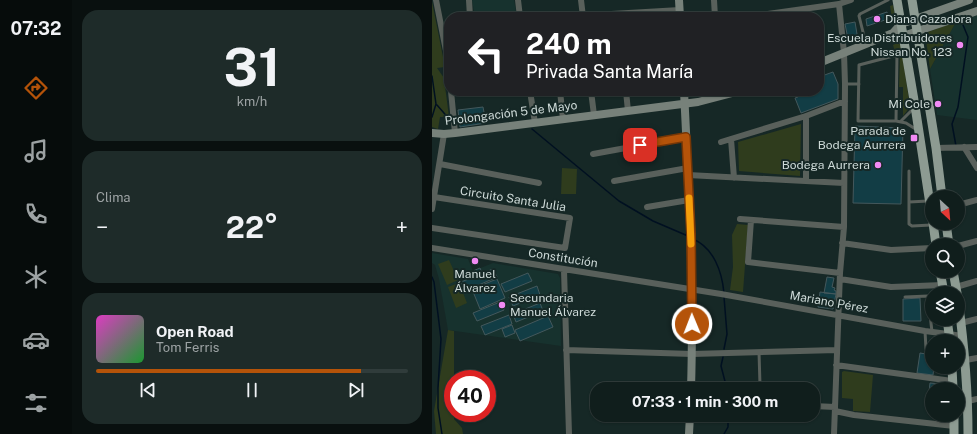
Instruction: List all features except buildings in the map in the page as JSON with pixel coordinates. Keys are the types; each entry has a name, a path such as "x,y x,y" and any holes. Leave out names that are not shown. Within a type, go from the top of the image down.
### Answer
{"main road":[{"path":"897,0 927,190"},
{"path":"912,0 936,148 941,190"},
{"path":"965,352 973,400 968,434"}],"street":[{"path":"436,0 444,27"},
{"path":"468,0 469,12"},
{"path":"518,0 519,12"},
{"path":"582,0 583,12"},
{"path":"679,0 680,12"},
{"path":"714,0 715,12"},
{"path":"782,12 839,4 851,0"},
{"path":"824,61 893,33 901,24 969,0"},
{"path":"834,434 840,276 844,227 845,84 844,53 839,4"},
{"path":"893,33 903,36 977,10"},
{"path":"452,96 456,133"},
{"path":"531,96 534,123"},
{"path":"560,96 564,119"},
{"path":"592,96 594,115"},
{"path":"627,96 628,110"},
{"path":"684,96 691,238 691,382"},
{"name":"Prolongación 5 de Mayo","path":"437,133 456,133 684,104 722,96"},
{"path":"721,142 806,116 845,101"},
{"path":"806,116 806,181"},
{"path":"432,209 440,164 437,133"},
{"path":"593,154 686,137"},
{"path":"731,139 734,178"},
{"path":"936,148 977,147"},
{"path":"964,148 977,168"},
{"path":"440,164 539,183"},
{"path":"614,181 688,172 734,178 844,183"},
{"name":"Circuito Santa Julia","path":"432,228 565,248 570,218 434,197"},
{"path":"647,207 689,200"},
{"path":"965,203 977,200"},
{"path":"740,219 844,227"},
{"path":"751,220 748,262 840,276 891,287 925,288"},
{"path":"965,244 977,241"},
{"path":"842,243 891,250 925,248"},
{"name":"Constitución","path":"432,248 691,290"},
{"path":"564,270 569,434"},
{"path":"965,286 977,281"},
{"name":"Mariano Pérez","path":"691,290 839,315 938,334"},
{"path":"965,322 977,320"},
{"path":"566,350 692,354 837,350"},
{"path":"966,360 977,358"},
{"path":"836,365 935,382"},
{"path":"820,407 835,409 854,415 954,430"},
{"path":"689,434 690,422"}],"lane":[{"path":"866,44 859,16 860,14 888,0"},
{"path":"896,121 897,55 859,65 858,121 896,121 901,121 918,131"},
{"path":"845,84 859,84"},
{"path":"901,121 915,106"},
{"path":"909,171 909,224 912,226 925,224"},
{"path":"909,202 925,201"},
{"path":"905,297 925,296"},
{"path":"932,326 932,332"},
{"path":"759,352 760,382"}],"shaded area":[{"path":"472,0 514,0 516,12 474,12"},
{"name":"Escuela Distribuidores Nissan No. 123","path":"977,14 977,120 937,115 930,69 956,22"},
{"name":"Secundaria Manuel Álvarez","path":"432,253 468,259 473,271 493,263 558,274 560,278 561,346 448,330 439,279 435,265 432,263"}],"green space":[{"path":"432,2 444,62 444,67 437,68 444,78 444,96 446,96 449,117 440,117 438,129 432,127"},
{"path":"893,5 896,22 893,25 890,6"},
{"path":"956,22 930,69 925,33"},
{"path":"897,43 901,45 910,107 903,116 903,87 899,87 900,52 895,52 893,45"},
{"path":"801,124 800,176 739,171 738,142"},
{"path":"562,168 577,169 576,194 561,194"},
{"path":"737,224 748,225 743,292 730,290 733,267 732,235"},
{"path":"449,260 458,280 447,285 438,264"},
{"path":"459,283 467,303 456,308 448,287"},
{"path":"448,330 454,331 454,370 444,370 444,422 457,422 462,428 463,434 436,434 434,411"},
{"path":"842,372 873,375 870,412 853,411 853,399 842,398"}],"waterway":[{"path":"956,146 952,124 958,107 968,37 963,25"},
{"path":"432,76 436,104 432,117"},
{"path":"437,105 450,120"},
{"path":"532,129 619,201 653,221 688,236"},
{"path":"693,239 706,248 712,255 719,269 724,293"},
{"path":"432,277 434,282 441,339 438,408 442,434"},
{"path":"724,297 727,334 724,349"},
{"path":"723,357 721,366 725,382"},
{"path":"724,434 728,427 728,422"}],"slow traffic":[{"path":"689,198 691,244"}],"place":[{"name":"Diana Cazadora","path":"877,19"},
{"name":"Escuela Distribuidores Nissan No. 123","path":"960,45"},
{"name":"Mi Cole","path":"938,104"},
{"name":"Parada de Bodega Aurrera","path":"914,138"},
{"name":"Bodega Aurrera","path":"878,165"},
{"name":"Manuel Álvarez","path":"475,261"},
{"name":"Secundaria Manuel Álvarez","path":"502,305"}],"route":[{"path":"640,145 686,137 691,234 692,324"}]}
